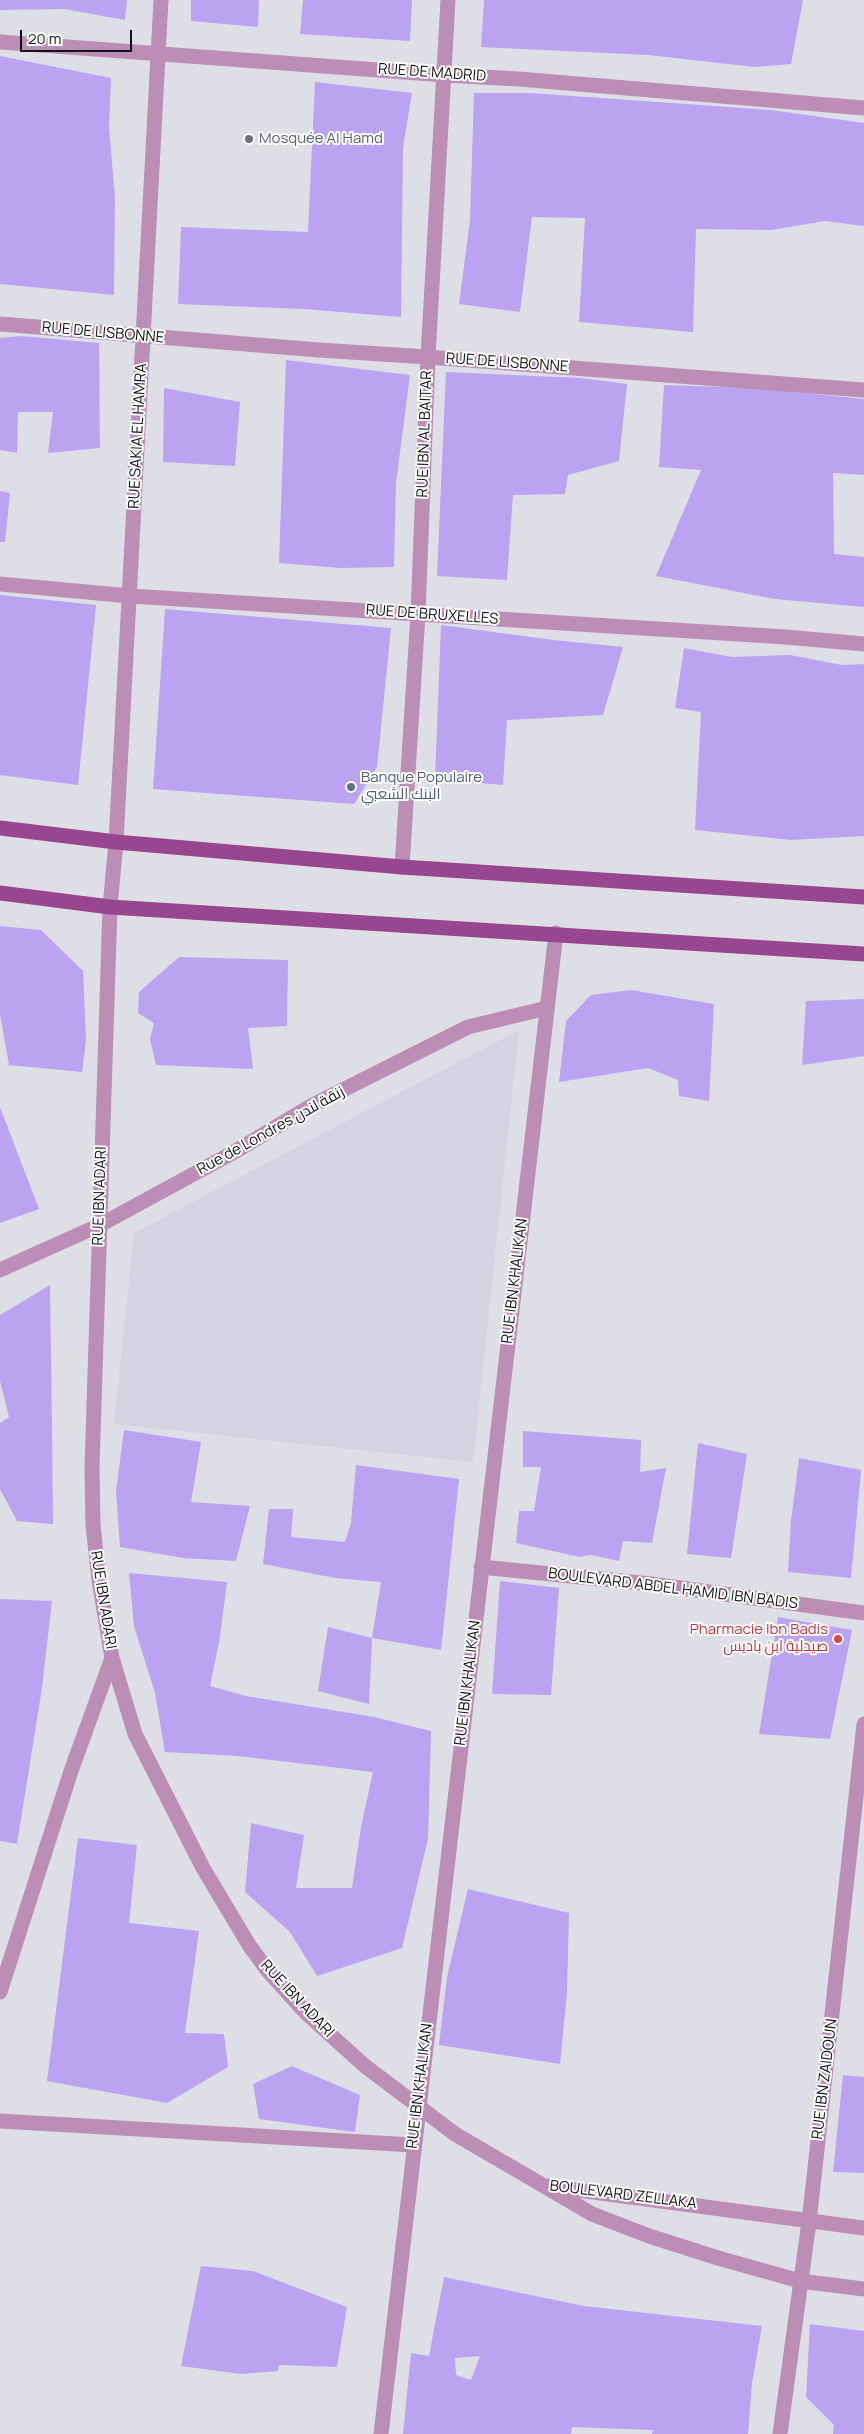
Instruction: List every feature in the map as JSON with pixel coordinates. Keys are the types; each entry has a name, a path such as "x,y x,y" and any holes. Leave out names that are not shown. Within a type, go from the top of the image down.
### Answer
{"main road":[{"path":"0,828 116,842 402,867 864,897"},
{"path":"0,893 110,907 556,933 864,954"}],"street":[{"name":"RUE SAKIA EL HAMRA","path":"116,842 161,0"},
{"name":"RUE IBN AL BAITAR","path":"402,867 418,614 428,356 448,0"},
{"name":"RUE DE MADRID","path":"0,42 158,55 539,80 864,108"},
{"name":"RUE DE LISBONNE","path":"0,324 143,337 428,356 864,390"},
{"name":"RUE DE BRUXELLES","path":"0,584 130,596 786,637 864,644"},
{"name":"RUE IBN ADARI","path":"116,842 110,907 100,1225 93,1372 93,1525 99,1580 112,1658 135,1734 230,1917 268,1971 306,2013 365,2066 455,2134 542,2185"},
{"name":"RUE IBN KHALIKAN","path":"380,2434 556,933"},
{"name":"Rue de Londres زنقة لندن","path":"0,1270 100,1225 236,1151 311,1106 468,1027 547,1008"},
{"name":"BOULEVARD ABDEL HAMID IBN BADIS","path":"481,1567 651,1584 864,1614"},
{"path":"0,1992 71,1771 112,1658"},
{"name":"RUE IBN ZAIDOUN","path":"780,2434 809,2222 864,1724"},
{"path":"0,2121 413,2145"},
{"name":"BOULEVARD ZELLAKA","path":"542,2185 662,2199 809,2222 864,2228"},
{"name":"BOULEVARD ZELLAKA","path":"542,2185 592,2214 649,2236 800,2281 864,2289"}],"shaded area":[{"path":"519,1030 473,1462 114,1424 134,1233"}],"building":[{"path":"0,0 127,0 125,20 64,9 0,10"},
{"path":"191,0 259,0 258,27 191,21"},
{"path":"303,0 412,0 410,41 300,34"},
{"path":"484,0 803,0 791,64 755,67 648,55 481,47"},
{"path":"0,56 111,78 109,127 115,198 114,295 0,284"},
{"path":"315,82 412,93 403,148 401,317 304,309 178,304 181,227 308,232"},
{"path":"474,93 530,93 771,110 864,123 864,226 825,221 771,230 696,229 693,332 579,322 585,218 532,217 520,312 459,304 470,220"},
{"path":"21,336 99,343 100,448 48,453 53,412 18,412 17,453 0,450 0,338"},
{"path":"286,360 410,375 396,483 394,567 340,568 279,563"},
{"path":"446,372 581,378 627,384 619,461 568,475 565,494 513,495 507,580 437,576"},
{"path":"664,385 754,388 864,399 864,475 833,473 834,554 864,557 864,607 775,599 656,576 701,470 659,467"},
{"path":"164,388 240,402 235,466 163,462"},
{"path":"0,491 10,493 5,542 0,542"},
{"path":"0,595 96,605 78,785 0,775"},
{"path":"165,609 391,628 377,767 354,804 153,789"},
{"path":"441,625 623,647 603,715 507,720 503,785 435,779"},
{"path":"684,648 732,657 790,655 842,665 864,664 864,836 791,840 695,830 701,712 675,708"},
{"path":"0,926 41,930 83,971 86,1040 82,1072 9,1065 0,1014"},
{"path":"179,957 288,960 287,1026 248,1028 253,1069 156,1065 150,1039 154,1023 138,1013 139,992"},
{"path":"631,990 714,1004 709,1101 679,1096 678,1080 648,1068 559,1082 566,1021 591,995"},
{"path":"864,999 864,1056 802,1065 806,1001"},
{"path":"0,1107 39,1209 0,1223"},
{"path":"50,1285 53,1524 17,1521 0,1489 0,1423 9,1417 0,1381 0,1315"},
{"path":"124,1430 201,1442 191,1502 250,1506 236,1561 183,1558 120,1547 116,1491"},
{"path":"523,1431 641,1440 640,1472 666,1468 652,1543 623,1541 619,1561 591,1555 580,1557 516,1543 519,1511 534,1511 541,1467 523,1467"},
{"path":"698,1443 747,1454 731,1558 687,1554"},
{"path":"799,1458 861,1470 851,1578 788,1572 791,1521"},
{"path":"356,1465 459,1479 441,1650 372,1638 381,1582 335,1578 263,1564 269,1509 293,1509 291,1537 345,1542 351,1523"},
{"path":"129,1573 227,1582 220,1637 210,1686 246,1696 374,1717 431,1731 428,1839 402,1948 317,1976 290,1932 245,1892 251,1823 304,1835 296,1888 352,1888 361,1827 373,1772 238,1756 165,1752 155,1693 134,1626"},
{"path":"500,1581 559,1588 551,1695 492,1694"},
{"path":"0,1599 52,1601 42,1688 17,1844 0,1841"},
{"path":"778,1617 852,1630 830,1739 759,1734"},
{"path":"328,1627 372,1638 369,1704 318,1691"},
{"path":"78,1838 137,1845 129,1923 199,1931 185,2033 224,2034 228,2067 167,2103 47,2081"},
{"path":"468,1889 569,1913 567,1992 560,2064 439,2045 447,1977"},
{"path":"292,2066 360,2095 355,2132 259,2119 253,2084"},
{"path":"843,2075 864,2077 864,2173 833,2172"},
{"path":"201,2266 253,2271 347,2307 337,2367 279,2365 278,2371 241,2374 181,2366"},
{"path":"444,2277 584,2306 762,2326 752,2383 748,2434 652,2434 653,2430 572,2427 571,2434 403,2434 411,2353 429,2356","holes":["480,2356 471,2380 456,2375 455,2358"]},
{"path":"810,2324 864,2331 864,2434 833,2434 834,2425 806,2397"}],"place":[{"name":"Mosquée Al Hamd","path":"249,139"},
{"name":"Banque Populaire البنك الشعبي","path":"351,787"},
{"name":"Pharmacie Ibn Badis صيدلية ابن باديس","path":"838,1639"}]}
